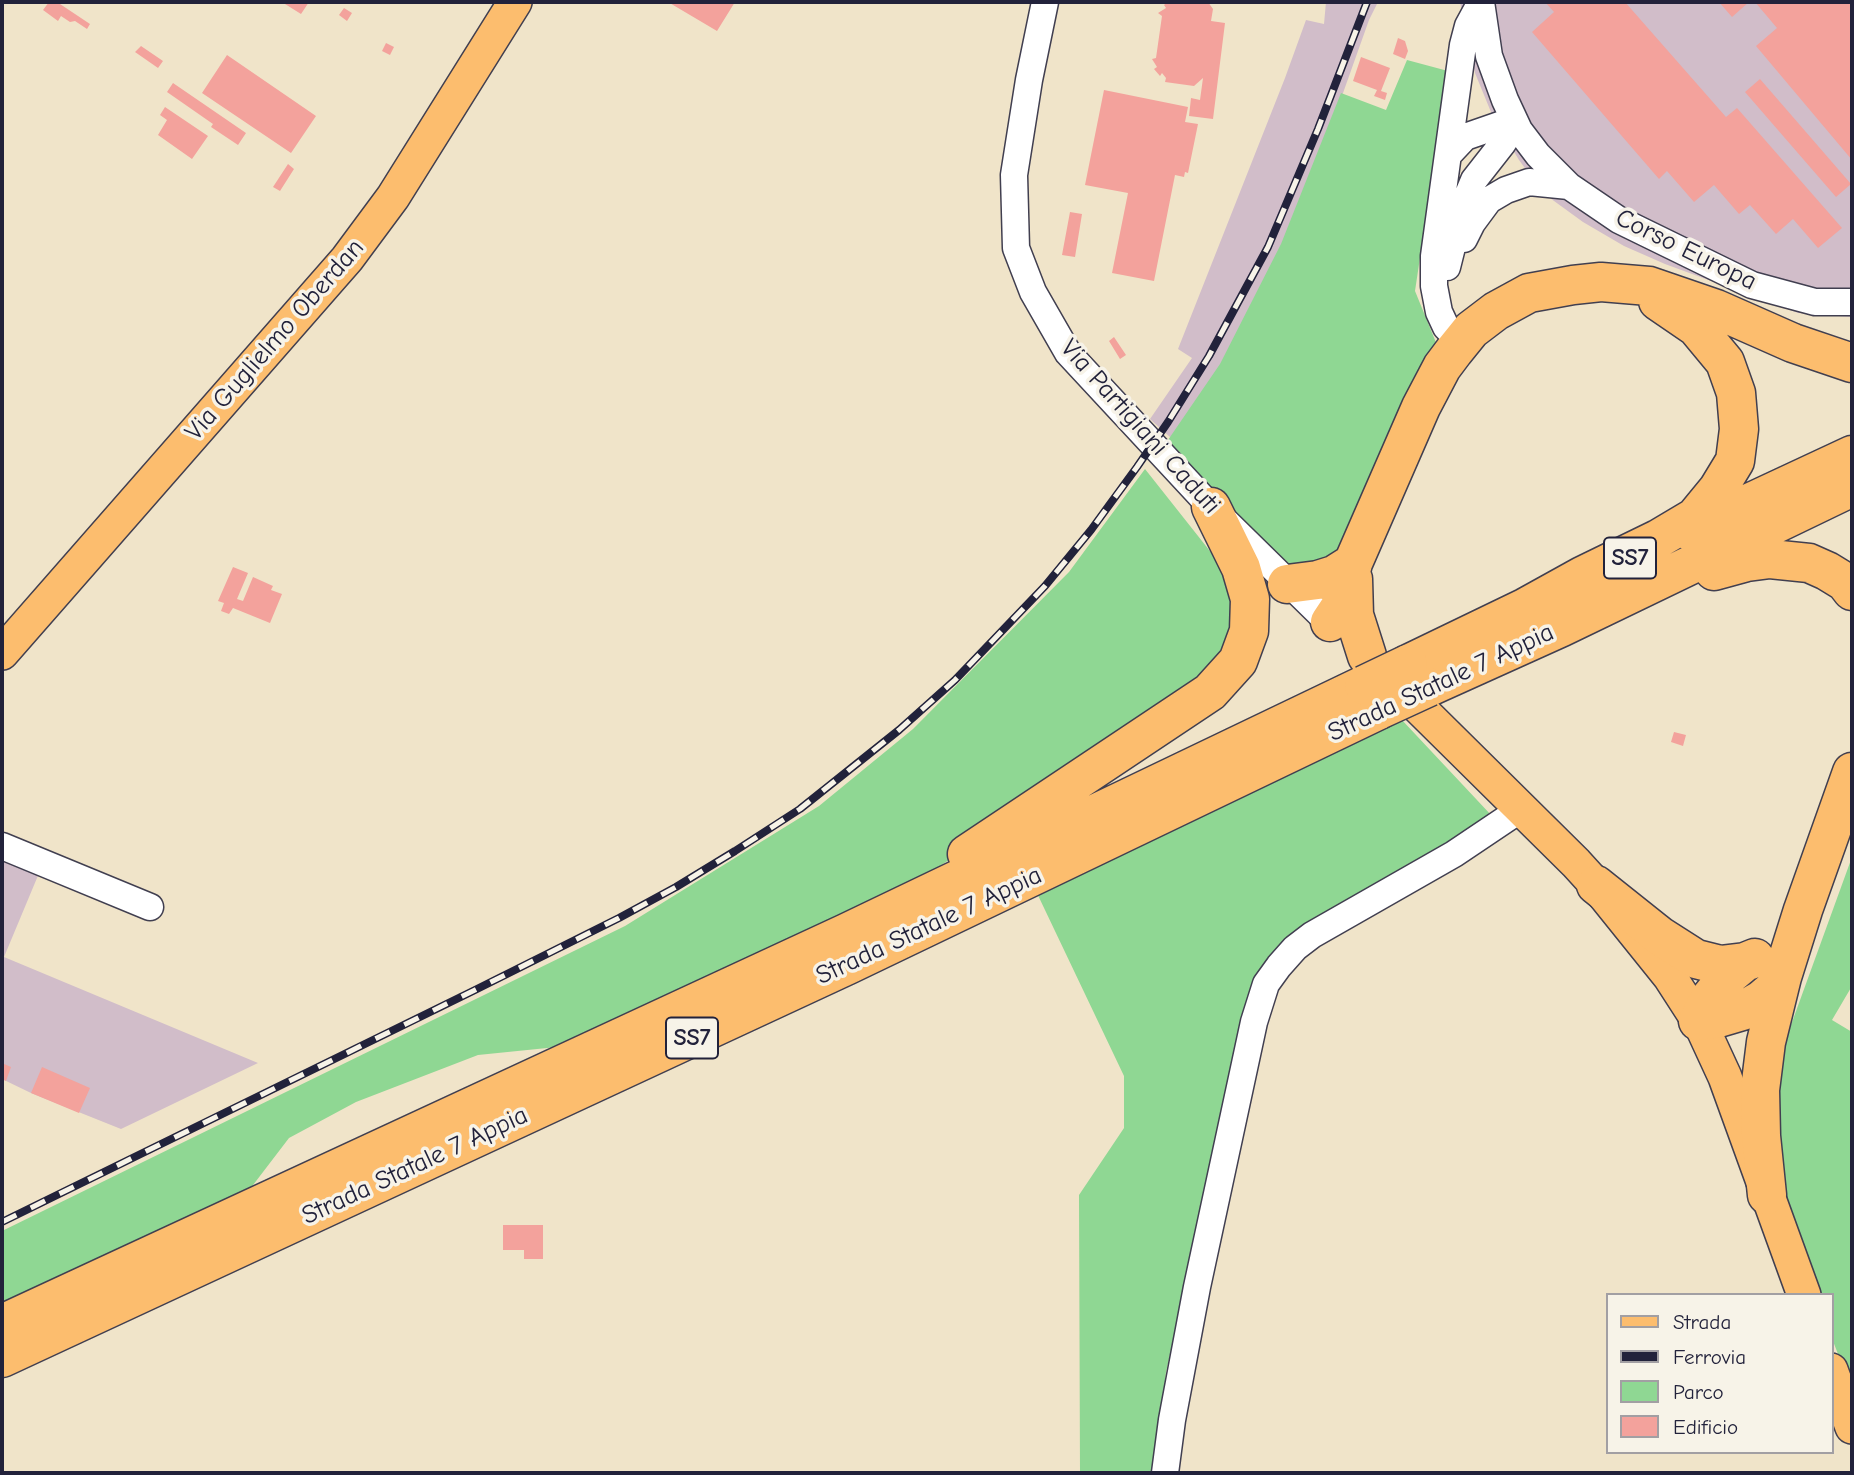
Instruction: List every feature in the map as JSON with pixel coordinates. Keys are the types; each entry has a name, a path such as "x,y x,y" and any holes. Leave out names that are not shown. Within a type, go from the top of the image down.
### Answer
{"highway":[{"path":"1325,618 1344,601 1353,563 1421,408 1442,367 1471,330 1496,311 1529,293 1601,282 1648,286 1705,305 1793,344 1852,363"},
{"path":"1526,607 1695,517 1718,489 1735,461 1739,429 1735,393 1725,362 1696,327 1663,303 1617,283"},
{"name":"Strada Statale 7 Appia","path":"1418,675 1526,607 1852,455"},
{"name":"Strada Statale 7 Appia","path":"2,1324 846,933 1370,684 1418,675 1562,627 1852,487"},
{"path":"846,933 1210,692 1238,661 1249,631 1250,598 1241,568 1211,507"},
{"path":"1562,627 1597,622 1707,573 1770,559 1809,563 1845,582 1852,591"},
{"path":"1287,584 1334,575 1353,563"},
{"path":"1353,563 1354,615 1370,684"},
{"name":"Strada Statale 7 Appia","path":"2,1358 848,965 1370,684"},
{"path":"1767,1195 1760,1090 1766,1042 1780,984 1803,910 1852,772"},
{"path":"1596,885 1660,936 1696,959 1720,965 1745,962 1759,956 1776,942 1803,910"},
{"path":"1698,1021 1709,999 1727,977 1745,962"},
{"path":"1698,1021 1742,1011 1780,984"}],"main road":[{"name":"Via Guglielmo Oberdan","path":"2,653 346,259 393,197 515,2"},
{"path":"1325,618 1370,684 1521,808 1596,885 1670,977 1698,1021 1725,1077 1803,1293"},
{"path":"1833,1375 1852,1427"}],"street":[{"name":"Via Partigiani Caduti","path":"1045,2 1014,175 1016,248 1033,292 1068,354 1211,507 1287,584 1325,618"},
{"name":"Corso Europa","path":"1480,2 1489,55 1514,120 1538,155 1569,186 1619,220 1752,285 1815,302 1852,302"},
{"path":"1439,297 1434,286 1433,256 1463,45 1468,26 1480,2"},
{"path":"1448,155 1465,137 1514,120"},
{"path":"1461,342 1446,327 1439,312 1439,297 1461,211 1474,180 1503,144 1514,120"},
{"path":"1439,297 1472,223 1489,200 1506,190 1529,182 1569,186"},
{"path":"1164,1473 1197,1287 1254,1022 1266,984 1295,948 1312,935 1454,854 1521,808"},
{"path":"2,846 150,907"}],"shaded area":[{"path":"1326,2 1378,2 1369,20 1327,138 1335,144 1180,446 1150,419 1192,358 1178,349 1306,20 1324,24"},
{"path":"1460,2 1852,2 1852,317 1798,313 1665,264 1624,246 1583,222 1543,193 1493,117 1475,73"},
{"path":"2,849 42,866 4,957 258,1063 121,1129 2,1079"}],"green space":[{"path":"1407,60 1448,71 1415,291 1437,345 1340,564 1285,572 1168,440 1220,364 1281,244 1341,93 1386,110"},
{"path":"1145,469 1236,584 1224,668 954,857 852,920 557,1047 478,1055 356,1102 289,1138 250,1189 2,1320 2,1231 625,926 819,806 913,729 1069,572"},
{"path":"1401,719 1492,816 1318,922 1256,974 1166,1372 1155,1473 1080,1473 1079,1195 1124,1128 1124,1076 1035,889"},
{"path":"1852,857 1852,986 1832,1020 1852,1032 1852,1390 1833,1341 1833,1293 1814,1293 1771,1155 1783,1047"}],"building":[{"path":"49,2 57,2 90,24 87,29 61,16 58,21 43,10"},
{"path":"309,2 301,14 285,4"},
{"path":"668,2 735,2 717,31"},
{"path":"1167,2 1208,2 1213,9 1211,21 1225,23 1213,119 1189,116 1191,98 1200,100 1203,78 1194,86 1165,82 1166,78 1162,73 1160,76 1154,69 1157,67 1152,59 1156,58 1162,16 1158,13 1166,8 1164,5"},
{"path":"1545,2 1625,2 1726,117 1737,108 1842,228 1818,248 1793,219 1776,234 1750,205 1739,214 1714,185 1694,202 1667,171 1659,179 1532,32 1554,12"},
{"path":"1719,2 1749,2 1732,17"},
{"path":"1755,2 1852,2 1852,160 1756,46 1777,28"},
{"path":"344,8 352,13 347,21 339,15"},
{"path":"1398,38 1405,41 1408,51 1405,59 1393,54"},
{"path":"386,43 394,47 390,55 382,51"},
{"path":"141,46 163,61 158,68 135,52"},
{"path":"227,55 316,116 291,153 202,93"},
{"path":"1361,57 1390,68 1381,91 1387,93 1385,100 1374,96 1377,90 1353,81"},
{"path":"1760,79 1851,184 1836,197 1745,92"},
{"path":"173,83 246,133 238,145 167,92"},
{"path":"1104,90 1188,107 1185,122 1198,124 1188,173 1185,172 1184,177 1175,175 1154,281 1112,273 1128,193 1085,185"},
{"path":"165,107 208,136 192,159 158,135 167,120 160,115"},
{"path":"288,164 294,169 280,191 273,187"},
{"path":"1070,212 1082,214 1075,257 1062,255"},
{"path":"1114,337 1126,355 1120,359 1109,341"},
{"path":"233,567 248,573 237,599 243,601 253,577 273,586 271,590 282,594 270,623 233,608 229,614 221,611 224,603 218,601"},
{"path":"1674,732 1686,735 1683,746 1671,742"},
{"path":"2,1063 11,1067 6,1081 2,1079"},
{"path":"42,1067 90,1088 79,1113 31,1093"},
{"path":"503,1225 543,1225 543,1259 524,1259 524,1250 503,1250"}],"railway":[{"path":"2,1222 475,990 676,887 800,809 899,730 955,680 1045,586 1091,530 1168,422 1209,356 1268,247 1318,129 1367,2"}]}
